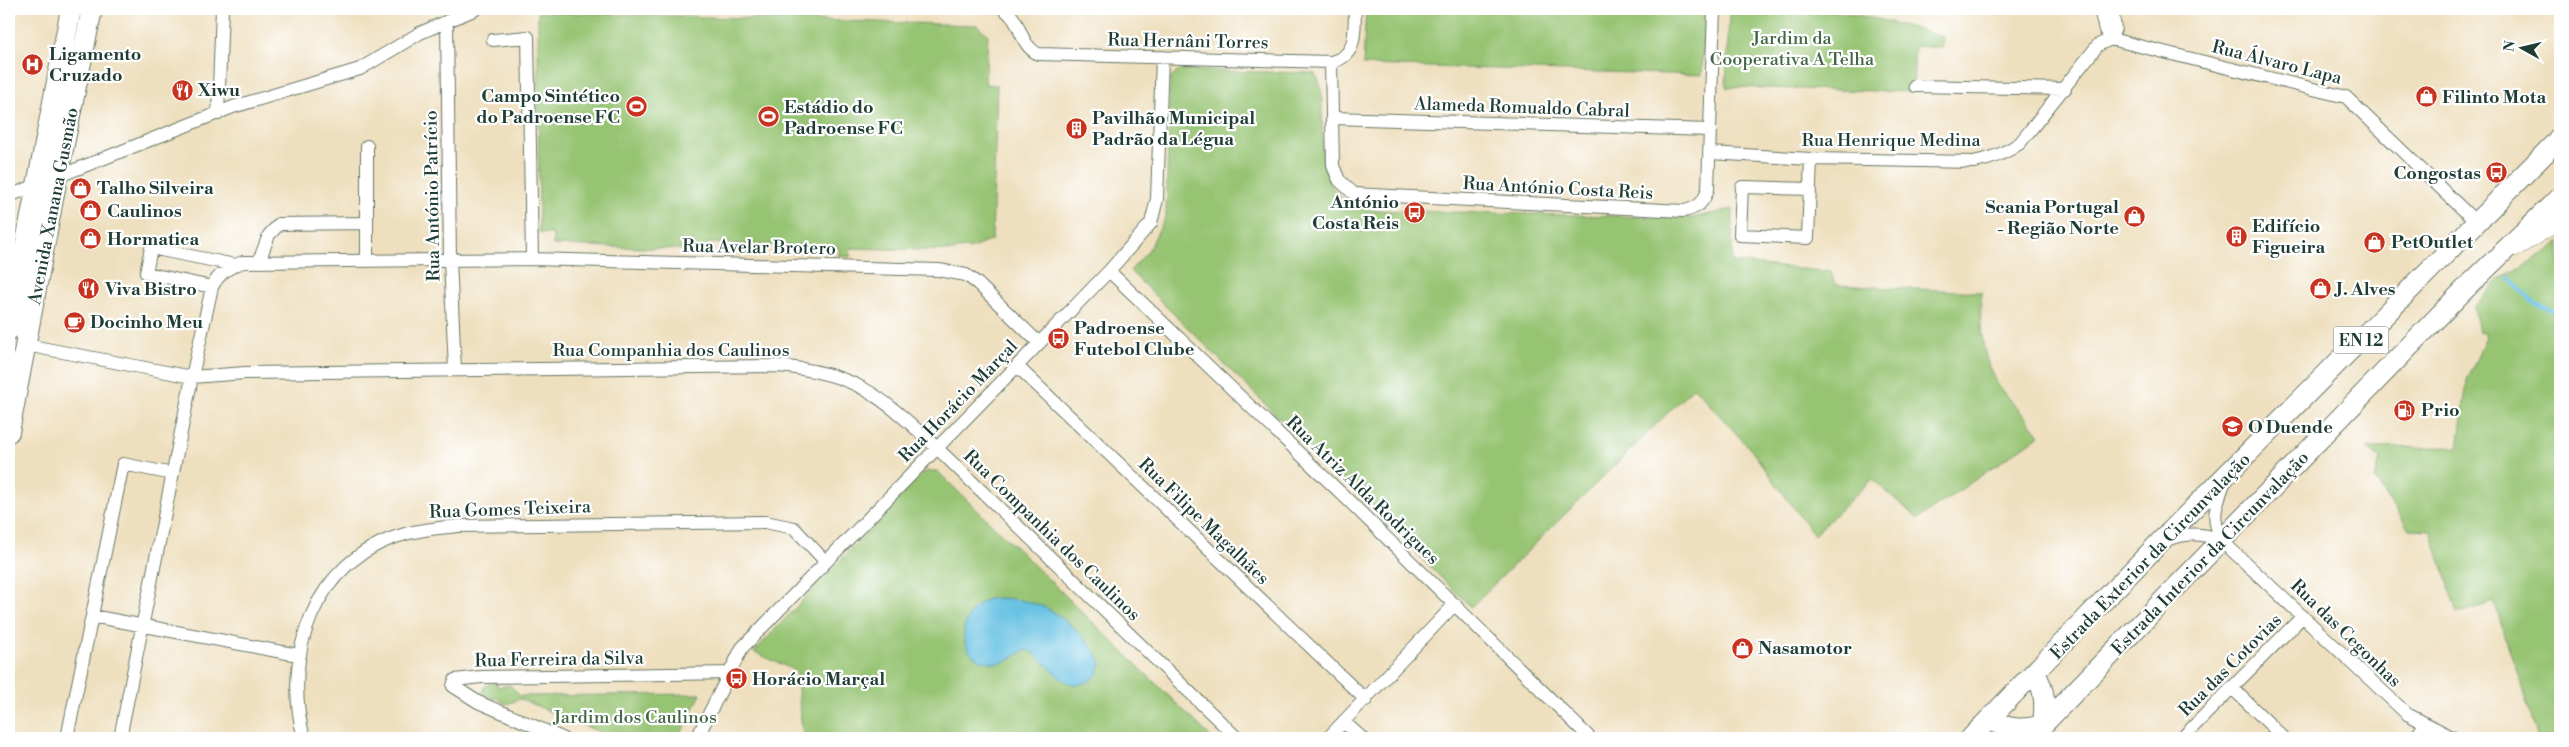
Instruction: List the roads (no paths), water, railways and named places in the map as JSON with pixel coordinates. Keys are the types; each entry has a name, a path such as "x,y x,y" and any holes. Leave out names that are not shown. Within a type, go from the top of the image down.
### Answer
{"main road":[{"name":"Avenida Xanana Gusmão","path":"9,330 71,9"},
{"name":"Avenida Xanana Gusmão","path":"9,432 57,178 92,9"},
{"name":"Estrada Exterior da Circunvalação","path":"1971,738 2035,674 2161,541 2227,477 2560,138"},
{"name":"Estrada Interior da Circunvalação","path":"2036,732 2489,266 2560,198"},
{"path":"2489,266 2560,220"},
{"path":"1989,720 2008,729 2036,732 2045,707 2042,683 2035,674"}],"street":[{"path":"218,114 222,9"},
{"path":"9,196 233,107 360,69 420,33 476,9"},
{"name":"Rua Hernâni Torres","path":"1003,9 1014,16 1026,44 1038,54 1331,62"},
{"path":"1331,62 1346,56 1350,50 1355,9"},
{"name":"Rua António Costa Reis","path":"1331,62 1333,166 1349,191 1359,196 1684,211 1697,207 1706,197 1708,189 1714,9"},
{"path":"2100,9 2105,30 2111,40"},
{"path":"2111,40 2116,28 2112,9"},
{"name":"Rua António Patrício","path":"447,21 450,259 455,370"},
{"path":"493,40 528,37 532,259"},
{"name":"Rua Henrique Medina","path":"1710,153 1811,159 1974,162 1987,159 2010,150 2020,142 2098,45 2111,40"},
{"name":"Rua Álvaro Lapa","path":"2111,40 2346,97 2476,223"},
{"name":"Rua Horácio Marçal","path":"697,738 742,648 1109,271 1151,223 1154,216 1162,58"},
{"path":"1915,86 2064,89"},
{"name":"Alameda Romualdo Cabral","path":"1333,118 1710,130"},
{"path":"367,146 367,261"},
{"path":"1810,189 1742,187 1740,235 1808,238 1810,189 1811,159"},
{"path":"259,261 268,235 279,224 367,223"},
{"path":"212,287 146,273 151,248 235,265"},
{"name":"Rua Avelar Brotero","path":"235,265 243,262 259,261 532,259 920,268 966,275 977,283 1038,343"},
{"path":"120,738 192,377 212,287 216,279 235,265"},
{"name":"Rua Atriz Alda Rodrigues","path":"1109,271 1455,604 1590,738"},
{"name":"Rua Companhia dos Caulinos","path":"26,345 192,377 245,373 632,366 796,367 838,377 867,389 887,403 937,448 1237,738"},
{"name":"Rua Filipe Magalhães","path":"1017,366 1366,700"},
{"path":"67,738 123,464 173,474"},
{"path":"2222,541 2215,527 2215,513 2227,477"},
{"name":"Rua Gomes Teixeira","path":"304,738 297,709 298,655 312,614 346,566 373,547 387,540 429,529 522,524 765,522 794,528 826,562"},
{"path":"2161,541 2194,534 2208,535 2222,541"},
{"name":"Rua das Cegonhas","path":"2222,541 2407,714 2451,738"},
{"path":"1328,738 1455,604"},
{"path":"92,616 298,655"},
{"name":"Rua das Cotovias","path":"2182,738 2303,616"},
{"name":"Rua Ferreira da Silva","path":"562,738 478,702 453,686 455,680 481,677 731,673"},
{"path":"2232,688 2284,738"},
{"path":"1344,722 1362,738"},
{"path":"2414,738 2426,725"}],"water":[{"path":"1002,598 1027,602 1042,606 1055,613 1079,633 1098,656 1101,663 1097,675 1086,682 1076,684 1068,682 1028,650 1004,662 993,663 980,660 971,653 966,645 964,635 965,624 977,606 988,599"}],"waterway":[{"path":"2510,278 2533,302 2560,313"}],"place":[{"name":"Ligamento Cruzado","path":"33,64"},
{"name":"Xiwu","path":"182,90"},
{"name":"Filinto Mota","path":"2426,97"},
{"name":"Campo Sintético do Padroense FC","path":"636,106"},
{"name":"Estádio do Padroense FC","path":"768,117"},
{"name":"Pavilhão Municipal Padrão da Légua","path":"1076,128"},
{"name":"Congostas","path":"2497,173"},
{"name":"Talho Silveira","path":"81,188"},
{"name":"Caulinos","path":"91,211"},
{"name":"António Costa Reis","path":"1415,212"},
{"name":"Scania Portugal - Região Norte","path":"2135,217"},
{"name":"Edifício Figueira","path":"2236,236"},
{"name":"Hormatica","path":"91,239"},
{"name":"PetOutlet","path":"2375,242"},
{"name":"Viva Bistro","path":"89,289"},
{"name":"J. Alves","path":"2320,289"},
{"name":"Docinho Meu","path":"74,322"},
{"name":"Padroense Futebol Clube","path":"1058,338"},
{"name":"Prio","path":"2405,410"},
{"name":"O Duende","path":"2232,427"},
{"name":"Nasamotor","path":"1742,648"},
{"name":"Horácio Marçal","path":"736,679"}],"park label":[{"name":"Jardim da Cooperativa A Telha","path":"1792,48"},
{"name":"Jardim dos Caulinos","path":"635,717"}]}
